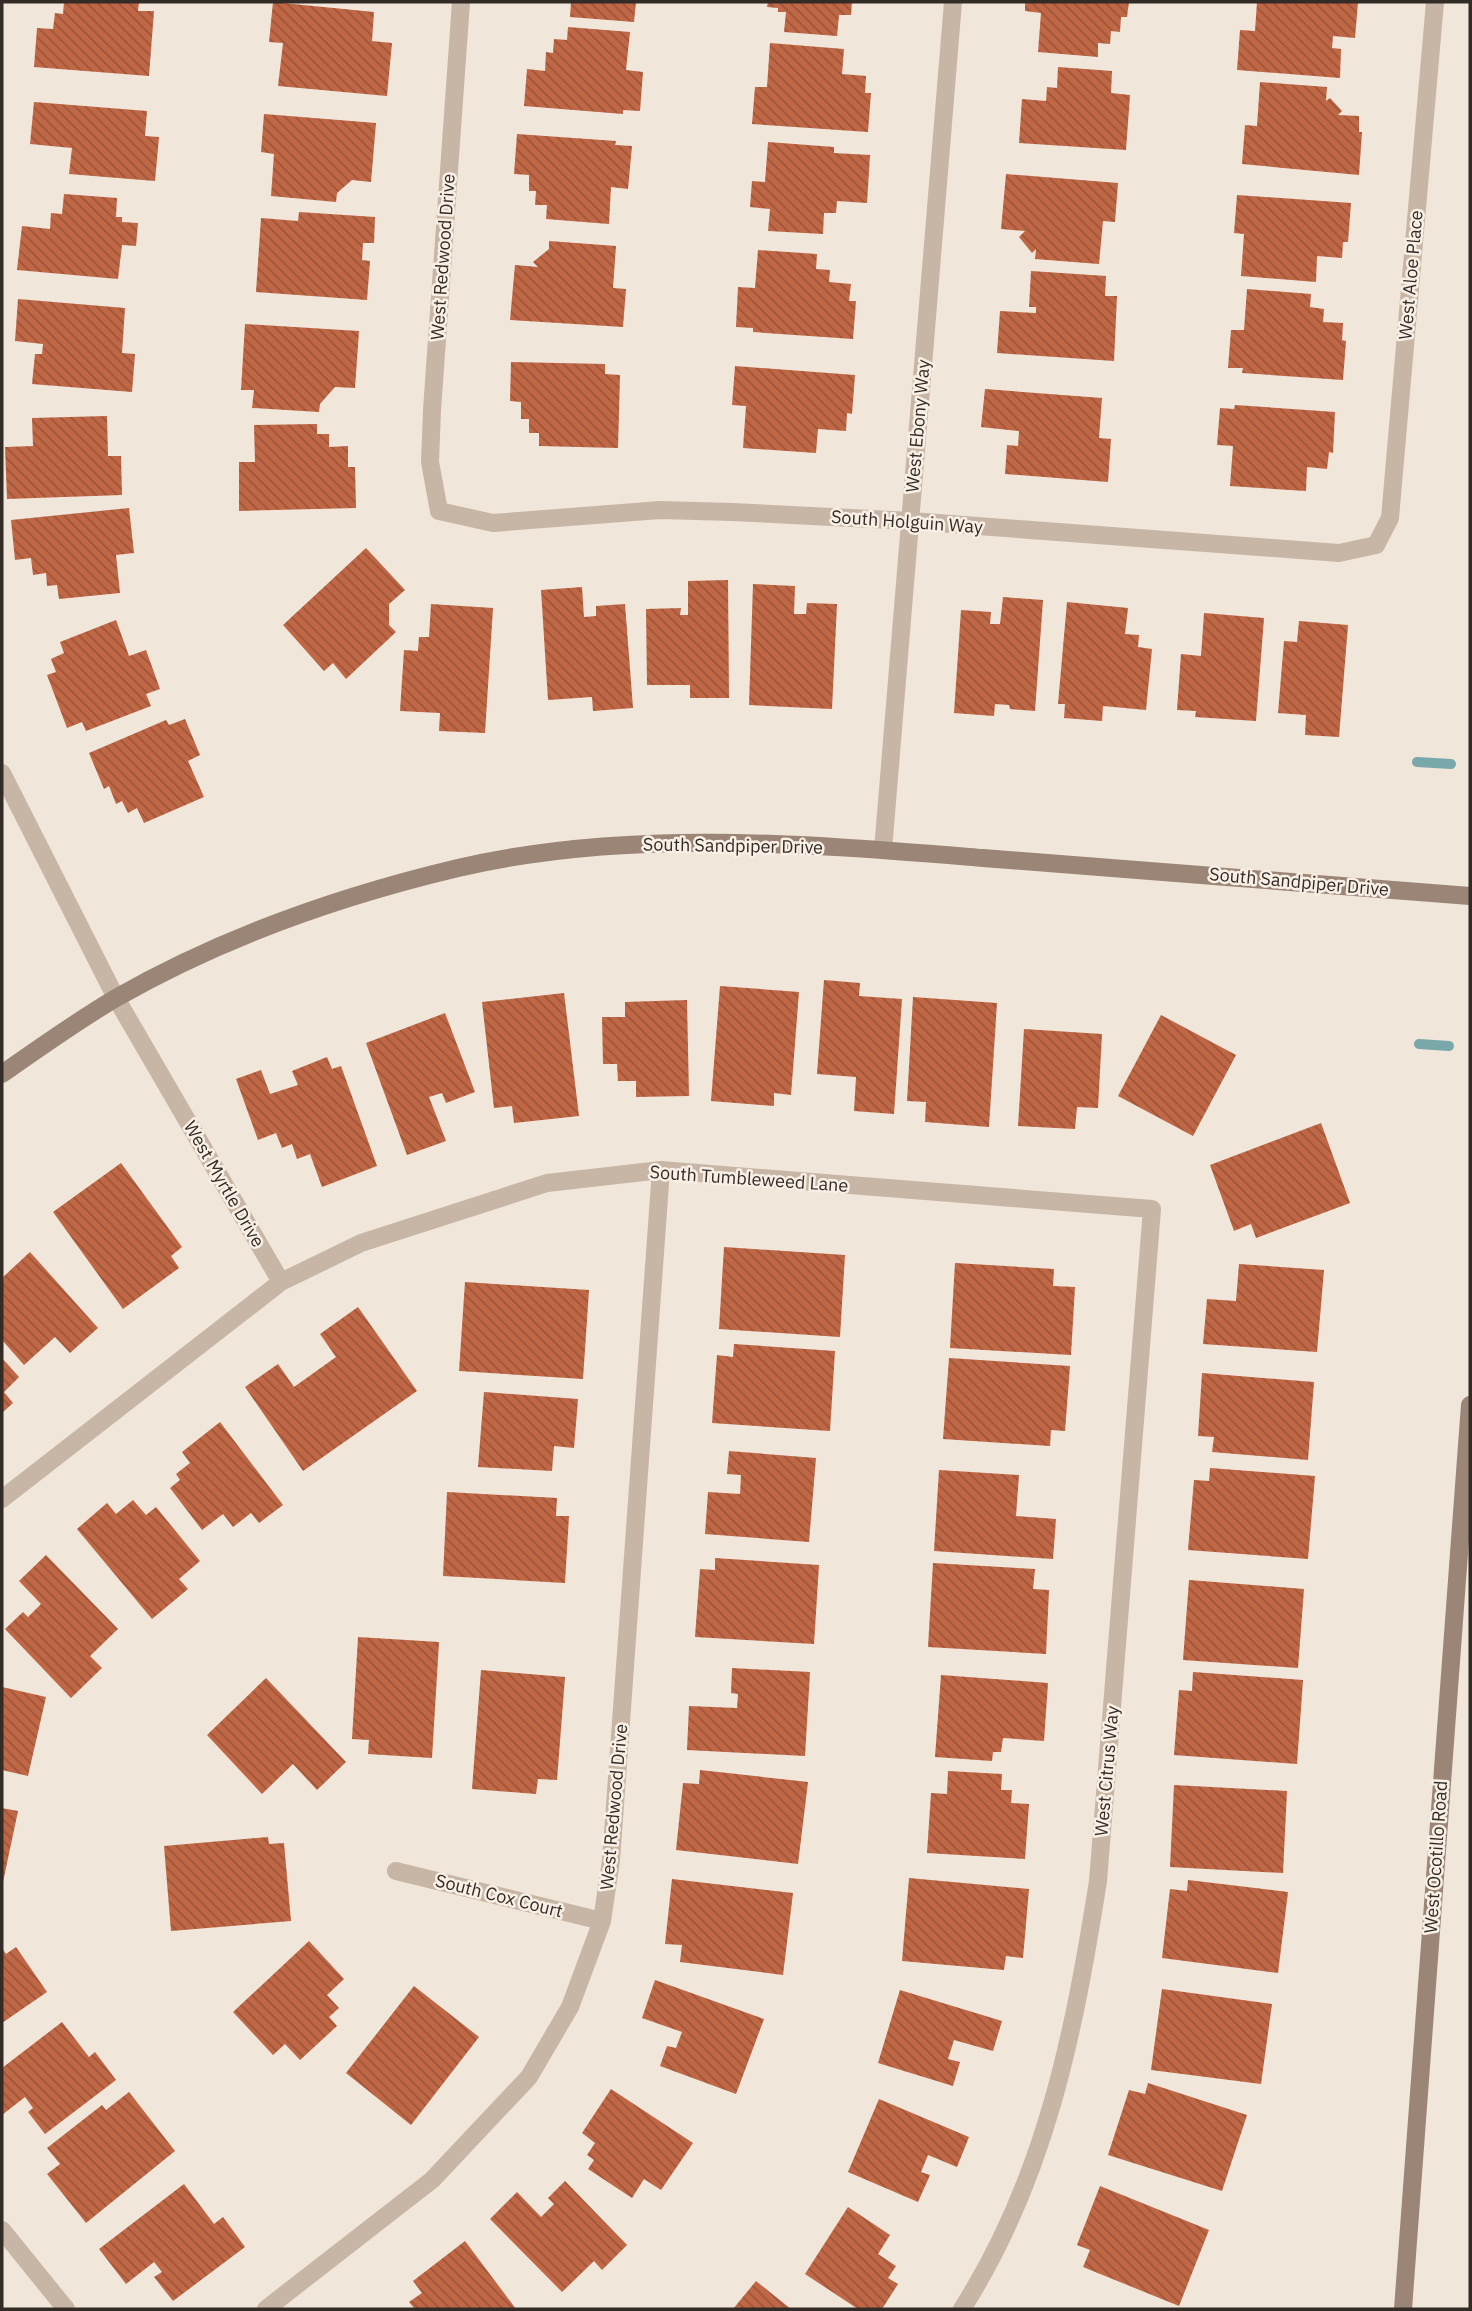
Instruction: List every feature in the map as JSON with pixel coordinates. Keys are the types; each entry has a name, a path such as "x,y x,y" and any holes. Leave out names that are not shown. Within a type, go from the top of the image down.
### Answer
{"street":[{"name":"West Redwood Drive","path":"439,511 430,462 432,410 461,2"},
{"name":"West Ebony Way","path":"883,850 953,2"},
{"name":"West Aloe Place","path":"1376,545 1390,518 1435,2"},
{"name":"South Holguin Way","path":"439,511 493,523 660,510 911,521 1339,553 1376,545"},
{"name":"West Myrtle Drive","path":"2,773 116,998 281,1282"},
{"name":"South Sandpiper Drive","path":"2,1074 116,998 202,954 281,923 355,897 459,868 611,846 692,842 883,850 1470,896"},
{"name":"West Redwood Drive","path":"266,2309 432,2180 529,2077 570,2007 602,1921 611,1860 661,1170"},
{"name":"South Tumbleweed Lane","path":"281,1282 361,1242 547,1183 661,1170 1152,1209"},
{"name":"West Citrus Way","path":"962,2309 985,2272 1026,2186 1058,2092 1081,1990 1098,1881 1152,1209"},
{"path":"2,1499 281,1282"},
{"name":"West Ocotillo Road","path":"1403,2309 1470,1405"},
{"name":"South Cox Court","path":"396,1871 602,1921"},
{"path":"2,2230 66,2309"}],"building":[{"path":"64,2 139,2 138,11 154,11 149,76 34,67 37,28 53,29 55,13 63,14"},
{"path":"273,2 374,12 372,41 392,43 387,96 278,86 283,43 269,42"},
{"path":"571,2 636,2 634,22 570,17"},
{"path":"768,2 852,2 851,15 839,15 837,36 784,32 786,12 767,7"},
{"path":"1025,2 1129,2 1127,17 1121,17 1120,32 1111,31 1110,44 1098,43 1098,57 1038,52 1041,13 1025,11"},
{"path":"1257,2 1358,2 1355,38 1333,36 1332,48 1341,49 1340,78 1237,70 1240,30 1255,31"},
{"path":"568,27 630,32 626,70 643,72 640,111 623,110 623,114 524,106 527,69 545,71 546,52 553,53 554,39 567,40"},
{"path":"770,43 844,49 842,74 866,76 865,93 871,93 868,132 752,124 755,87 767,87"},
{"path":"1058,67 1112,71 1111,93 1130,95 1126,150 1019,143 1022,99 1046,101 1047,87 1057,88"},
{"path":"1260,82 1327,87 1326,101 1330,98 1342,111 1338,115 1359,116 1359,132 1362,132 1359,175 1242,164 1245,125 1257,126"},
{"path":"34,102 147,111 145,136 159,137 155,181 69,174 72,148 30,144"},
{"path":"264,114 376,123 371,182 352,180 337,193 336,202 271,196 274,154 261,152"},
{"path":"517,134 616,141 615,145 632,146 628,189 611,187 609,224 546,219 547,205 535,205 536,191 529,191 529,175 514,174"},
{"path":"768,142 834,147 834,153 870,155 867,203 837,201 836,213 824,213 823,234 768,231 770,209 750,207 752,181 765,182"},
{"path":"1006,174 1118,183 1115,222 1103,221 1099,264 1035,259 1036,249 1032,253 1019,237 1025,231 1001,229"},
{"path":"64,194 117,198 116,217 122,217 122,222 138,223 136,246 122,245 118,279 17,270 22,226 50,229 51,213 62,214"},
{"path":"1237,195 1351,203 1348,242 1343,242 1342,258 1317,256 1316,282 1241,276 1244,234 1234,233"},
{"path":"299,212 375,217 374,243 363,243 362,260 370,261 367,300 256,292 261,218 298,221"},
{"path":"549,241 616,246 613,288 626,289 623,327 510,320 515,265 538,267 533,262 549,249"},
{"path":"758,250 817,254 816,269 830,270 829,282 851,284 849,301 856,301 853,339 753,332 753,328 736,327 738,287 755,288"},
{"path":"1031,271 1106,276 1105,296 1117,296 1114,361 997,353 1000,311 1036,313 1036,307 1029,307"},
{"path":"1247,289 1311,294 1310,307 1324,309 1323,322 1343,323 1342,340 1346,341 1343,380 1242,373 1243,368 1228,368 1231,330 1244,330"},
{"path":"18,299 125,308 122,353 135,354 132,392 32,384 35,354 42,354 43,344 15,341"},
{"path":"245,324 359,331 355,388 335,387 320,404 319,412 252,408 254,390 241,390"},
{"path":"511,362 605,364 605,374 620,375 618,448 539,446 539,433 529,433 529,419 521,419 521,402 510,401"},
{"path":"735,366 855,375 852,414 847,413 846,431 818,429 816,453 743,448 746,406 732,405"},
{"path":"985,389 1102,398 1099,438 1111,439 1108,482 1005,474 1007,445 1018,446 1019,431 981,427"},
{"path":"1235,405 1335,412 1333,453 1329,452 1327,469 1307,467 1306,491 1230,486 1233,446 1217,445 1220,408 1234,409"},
{"path":"107,416 108,456 121,456 122,495 7,499 5,447 33,446 32,418"},
{"path":"317,424 317,434 329,434 329,447 348,446 348,467 355,467 356,508 239,511 239,462 255,462 254,425"},
{"path":"129,508 134,553 116,555 120,593 59,599 57,585 47,586 46,573 33,575 31,558 15,560 11,520"},
{"path":"366,548 405,590 389,604 389,625 396,632 346,679 333,663 324,671 283,625"},
{"path":"728,580 729,698 690,698 690,685 647,685 646,609 681,608 680,615 688,615 688,581"},
{"path":"753,584 795,586 794,614 806,614 807,603 837,604 832,709 749,705"},
{"path":"582,587 584,617 596,616 596,606 625,604 633,708 593,711 592,697 548,700 541,590"},
{"path":"1003,597 1043,600 1035,711 1010,709 1009,705 995,704 994,716 954,713 961,610 991,612 990,624 1000,624"},
{"path":"1067,602 1128,608 1125,634 1139,635 1138,647 1152,649 1146,710 1103,706 1102,721 1064,718 1065,704 1058,704"},
{"path":"431,604 493,608 485,733 439,731 440,713 400,711 404,650 418,651 419,637 429,637"},
{"path":"1204,613 1264,618 1256,721 1195,717 1196,711 1177,710 1181,654 1201,656"},
{"path":"116,620 129,656 146,650 160,689 146,694 151,706 86,731 82,722 67,728 47,675 56,672 51,659 64,653 60,642"},
{"path":"1299,621 1348,625 1339,737 1305,735 1306,715 1278,713 1284,641 1297,642"},
{"path":"185,719 200,755 188,761 204,797 144,823 137,808 128,813 122,801 116,804 109,786 104,789 89,753 166,720 169,725"},
{"path":"824,980 860,983 859,996 902,999 894,1114 854,1111 856,1077 817,1074"},
{"path":"720,986 799,992 791,1095 774,1093 774,1106 711,1101"},
{"path":"564,993 579,1116 514,1123 512,1106 494,1108 482,1002"},
{"path":"913,997 997,1003 989,1127 925,1122 926,1102 907,1101"},
{"path":"687,1000 689,1096 636,1097 636,1081 618,1081 617,1064 603,1064 602,1017 625,1017 625,1002"},
{"path":"445,1013 475,1092 446,1103 442,1093 429,1097 446,1141 407,1155 366,1043"},
{"path":"1161,1015 1236,1055 1193,1136 1118,1096"},
{"path":"1024,1029 1102,1034 1098,1108 1077,1107 1075,1129 1018,1126"},
{"path":"327,1057 332,1069 341,1066 377,1166 322,1187 310,1154 297,1159 292,1144 282,1148 276,1133 258,1140 236,1079 261,1070 270,1094 298,1085 292,1071"},
{"path":"1321,1123 1350,1203 1256,1238 1251,1224 1234,1231 1210,1165"},
{"path":"121,1163 182,1247 171,1256 179,1268 123,1309 53,1212"},
{"path":"724,1247 845,1255 840,1337 719,1329"},
{"path":"30,1252 98,1328 70,1353 55,1337 24,1365 2,1340 2,1278"},
{"path":"955,1263 1054,1269 1053,1286 1075,1287 1071,1355 950,1348"},
{"path":"1239,1264 1324,1270 1317,1352 1203,1344 1207,1299 1236,1301"},
{"path":"465,1282 589,1290 583,1379 459,1371"},
{"path":"358,1307 417,1391 303,1471 245,1387 278,1364 294,1387 336,1357 320,1334"},
{"path":"734,1344 835,1351 830,1431 712,1423 717,1355 733,1357"},
{"path":"2,1358 19,1377 4,1392 13,1403 2,1413"},
{"path":"949,1358 1070,1366 1065,1431 1051,1430 1050,1446 943,1439"},
{"path":"1202,1373 1314,1382 1308,1460 1212,1452 1214,1437 1198,1436"},
{"path":"484,1392 578,1399 574,1448 554,1446 552,1471 478,1467"},
{"path":"220,1422 283,1505 259,1523 251,1513 233,1527 223,1514 202,1530 170,1488 180,1480 176,1474 190,1463 182,1452"},
{"path":"729,1451 816,1458 809,1542 705,1534 708,1492 740,1494 741,1475 727,1474"},
{"path":"1210,1468 1315,1476 1308,1559 1188,1550 1194,1480 1209,1481"},
{"path":"939,1470 1019,1475 1016,1516 1056,1519 1053,1559 934,1551"},
{"path":"447,1492 557,1498 556,1516 569,1516 565,1583 443,1576"},
{"path":"133,1500 146,1515 156,1507 200,1561 179,1579 188,1589 152,1619 77,1529 107,1503 116,1514"},
{"path":"46,1555 118,1629 90,1656 102,1668 71,1698 5,1629 23,1612 28,1617 41,1604 19,1581"},
{"path":"715,1558 819,1565 814,1644 695,1637 700,1569 715,1570"},
{"path":"933,1563 1035,1569 1033,1589 1049,1590 1046,1654 928,1647"},
{"path":"1189,1580 1304,1589 1298,1668 1183,1660"},
{"path":"358,1637 439,1642 432,1758 368,1754 369,1740 352,1739"},
{"path":"732,1668 810,1672 805,1756 687,1750 689,1706 737,1708 738,1694 731,1693"},
{"path":"481,1670 565,1677 557,1780 538,1779 536,1794 472,1789"},
{"path":"1193,1672 1303,1680 1297,1764 1174,1755 1179,1690 1192,1691"},
{"path":"941,1675 1048,1683 1044,1741 1003,1738 1001,1752 993,1752 992,1761 935,1757"},
{"path":"266,1678 346,1762 317,1790 293,1764 262,1794 207,1735"},
{"path":"2,1687 46,1697 28,1776 2,1770"},
{"path":"700,1770 808,1782 798,1864 676,1850 683,1783 699,1784"},
{"path":"948,1771 1002,1774 1001,1790 1012,1790 1011,1803 1029,1804 1025,1859 927,1853 931,1793 947,1794"},
{"path":"1174,1785 1287,1791 1283,1873 1170,1867"},
{"path":"2,1808 18,1811 3,1882 2,1881"},
{"path":"268,1837 269,1844 284,1843 291,1921 171,1931 164,1846"},
{"path":"909,1878 1029,1889 1023,1958 1006,1956 1004,1970 902,1961"},
{"path":"672,1879 793,1893 783,1975 680,1962 682,1945 665,1944"},
{"path":"1188,1880 1288,1892 1278,1973 1162,1958 1170,1889 1187,1891"},
{"path":"309,1941 344,1979 327,1995 339,2008 329,2017 337,2026 300,2060 285,2044 273,2055 233,2012"},
{"path":"16,1947 47,1992 2,2023 2,1948 6,1954"},
{"path":"655,1980 764,2019 736,2094 660,2066 667,2046 676,2048 682,2032 642,2018"},
{"path":"414,1986 479,2037 411,2125 346,2073"},
{"path":"1162,1989 1272,2004 1261,2084 1151,2070"},
{"path":"900,1990 1002,2021 993,2051 954,2040 948,2059 960,2062 953,2086 878,2063"},
{"path":"62,2022 89,2057 95,2052 116,2080 45,2134 28,2112 33,2108 25,2097 2,2115 2,2068"},
{"path":"1148,2083 1247,2115 1222,2191 1108,2155 1129,2090 1145,2094"},
{"path":"611,2089 693,2143 661,2190 644,2179 632,2198 588,2169 594,2160 587,2155 595,2143 582,2133"},
{"path":"129,2092 175,2151 86,2223 47,2174 60,2164 47,2148 102,2105 106,2110"},
{"path":"879,2099 969,2137 957,2167 928,2155 921,2172 930,2175 918,2202 848,2172"},
{"path":"565,2181 627,2245 602,2270 594,2261 562,2292 490,2219 517,2192 541,2217 554,2204 548,2198"},
{"path":"184,2184 214,2224 223,2217 245,2247 173,2301 154,2277 162,2272 154,2262 126,2284 99,2249"},
{"path":"1100,2186 1209,2230 1179,2306 1083,2267 1090,2250 1077,2245"},
{"path":"848,2207 890,2235 878,2254 896,2266 888,2278 898,2284 882,2309 858,2309 805,2274"},
{"path":"465,2241 516,2309 415,2309 409,2302 422,2293 413,2281"},
{"path":"756,2281 791,2309 733,2309"}],"waterway":[{"path":"1417,762 1451,764"},
{"path":"1419,1044 1449,1046"}]}
